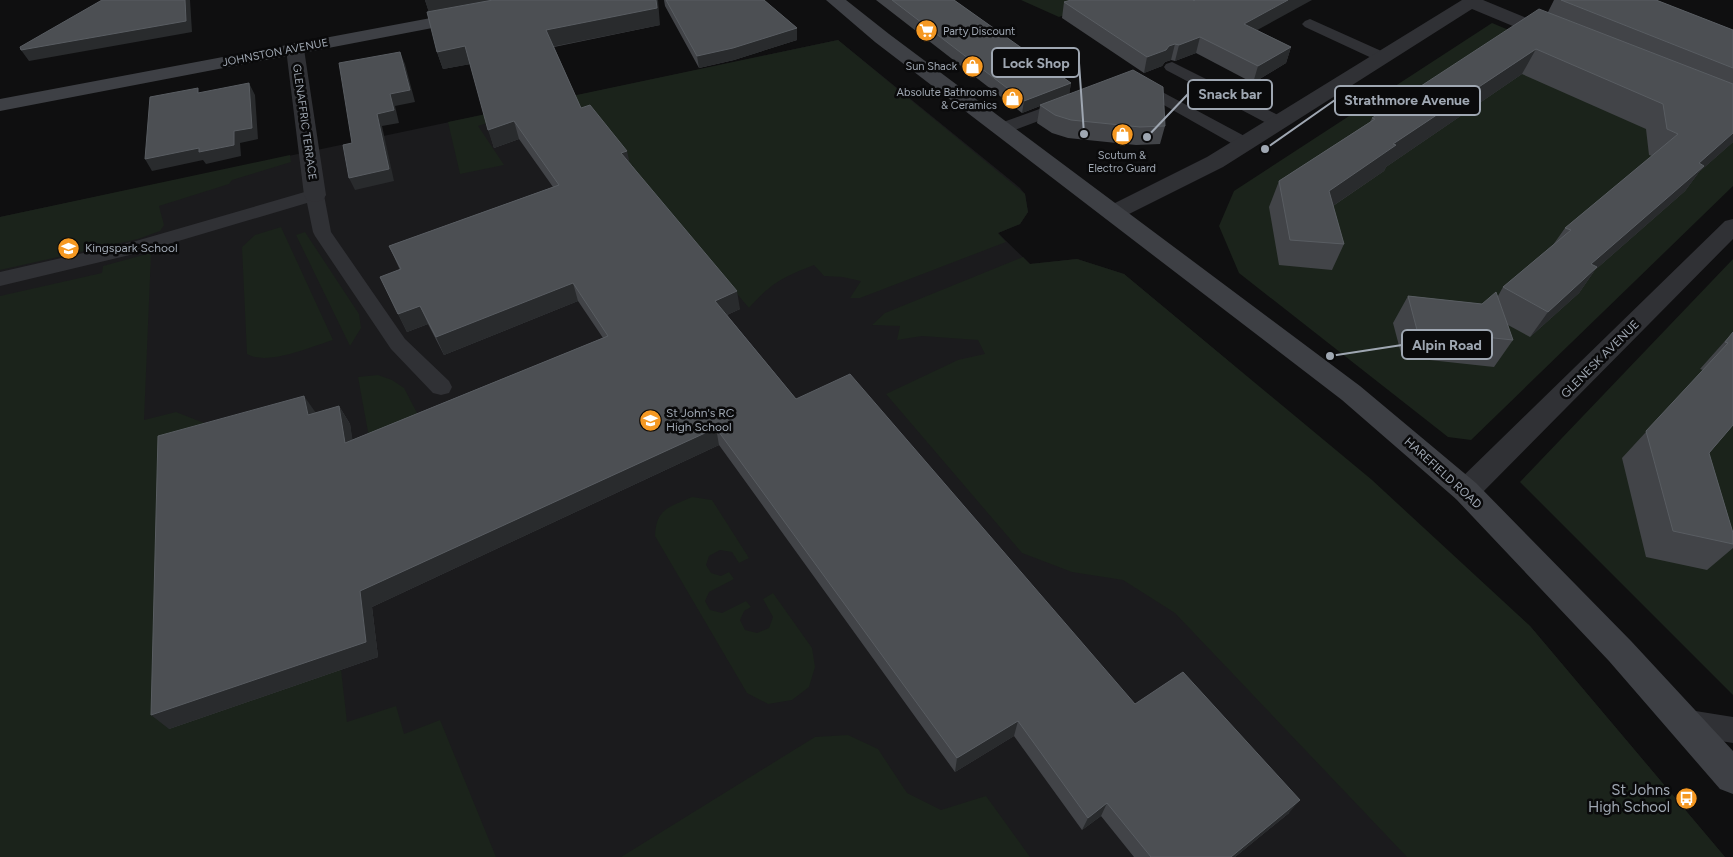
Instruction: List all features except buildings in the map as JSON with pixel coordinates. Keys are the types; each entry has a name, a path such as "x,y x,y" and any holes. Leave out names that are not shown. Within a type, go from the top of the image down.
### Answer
{"street":[{"name":"HAREFIELD ROAD","path":"835,0 882,38 1352,393 1466,491 1620,651 1733,777"},
{"path":"1113,213 1215,162 1472,1 1570,43"},
{"name":"JOHNSTON AVENUE","path":"0,105 481,13"},
{"name":"GLENAFFRIC TERRACE","path":"295,49 315,195"},
{"name":"GLENESK AVENUE","path":"1466,491 1733,226"}],"lane":[{"path":"1310,24 1382,57"},
{"path":"1172,67 1278,122"},
{"path":"1121,83 1130,80 1244,143"},
{"path":"1001,128 1084,97"},
{"path":"0,278 138,247 315,195 322,232 398,344 441,387"},
{"path":"1683,722 1733,730"}],"shaded area":[{"path":"1021,0 1088,0 1092,5 1059,17"},
{"path":"1492,23 1733,124 1733,186 1471,440 1448,437 1239,273 1219,226 1234,191"},
{"name":"St John's RC High School","path":"838,40 1020,188 1025,194 1028,212 1020,224 998,233 1030,264 1077,259 1124,274 1226,359 1530,626 1725,857 0,857 0,217"},
{"path":"838,40 1025,194 1028,212 1020,224 998,233 1006,242 860,298 850,298 861,281 843,277 824,276 814,265 778,282 764,292 749,308 631,169 548,103 478,126 504,165 460,174 448,122"},
{"name":"Kingspark School","path":"290,155 291,162 232,180 229,184 159,206 164,225 160,231 138,239 0,270 0,217"},
{"path":"281,227 333,340 277,357 256,357 247,354 242,247 255,235"},
{"path":"305,232 359,314 361,328 350,346 296,235"},
{"path":"151,253 144,420 176,412 204,423 203,445 341,670 347,722 396,706 404,734 440,720 496,857 0,857 0,296 102,273 103,266"},
{"path":"1023,257 1030,264 1077,259 1124,274 1372,480 1530,626 1725,857 1407,857 1175,613 1123,580 1072,572 1022,553 886,394 958,360 985,354 978,340 922,336 897,340 900,326 872,325 885,313"},
{"path":"1733,259 1733,695 1520,482"},
{"path":"378,375 392,380 404,388 427,432 372,454 358,377"},
{"path":"692,497 712,500 749,558 739,563 732,552 720,550 709,556 706,565 711,573 721,576 729,572 734,579 709,592 705,601 710,610 722,613 746,601 751,607 744,611 740,620 745,630 757,633 769,628 773,617 763,599 773,593 812,648 815,667 809,687 792,700 768,704 747,693 655,536 661,514 671,506"},
{"path":"848,735 878,749 907,793 941,810 986,796 1030,857 621,857 815,737"}],"place":[{"name":"Party Discount","path":"927,31"},
{"name":"Sun Shack","path":"973,66"},
{"name":"Absolute Bathrooms & Ceramics","path":"1013,98"},
{"name":"Lock Shop","path":"1084,134"},
{"name":"Scutum & Electro Guard","path":"1122,134"},
{"name":"Snack bar","path":"1147,137"},
{"name":"Strathmore Avenue","path":"1265,149"},
{"name":"Kingspark School","path":"69,248"},
{"name":"Alpin Road","path":"1330,356"},
{"name":"St John's RC High School","path":"650,420"},
{"name":"St Johns High School","path":"1686,799"}]}
